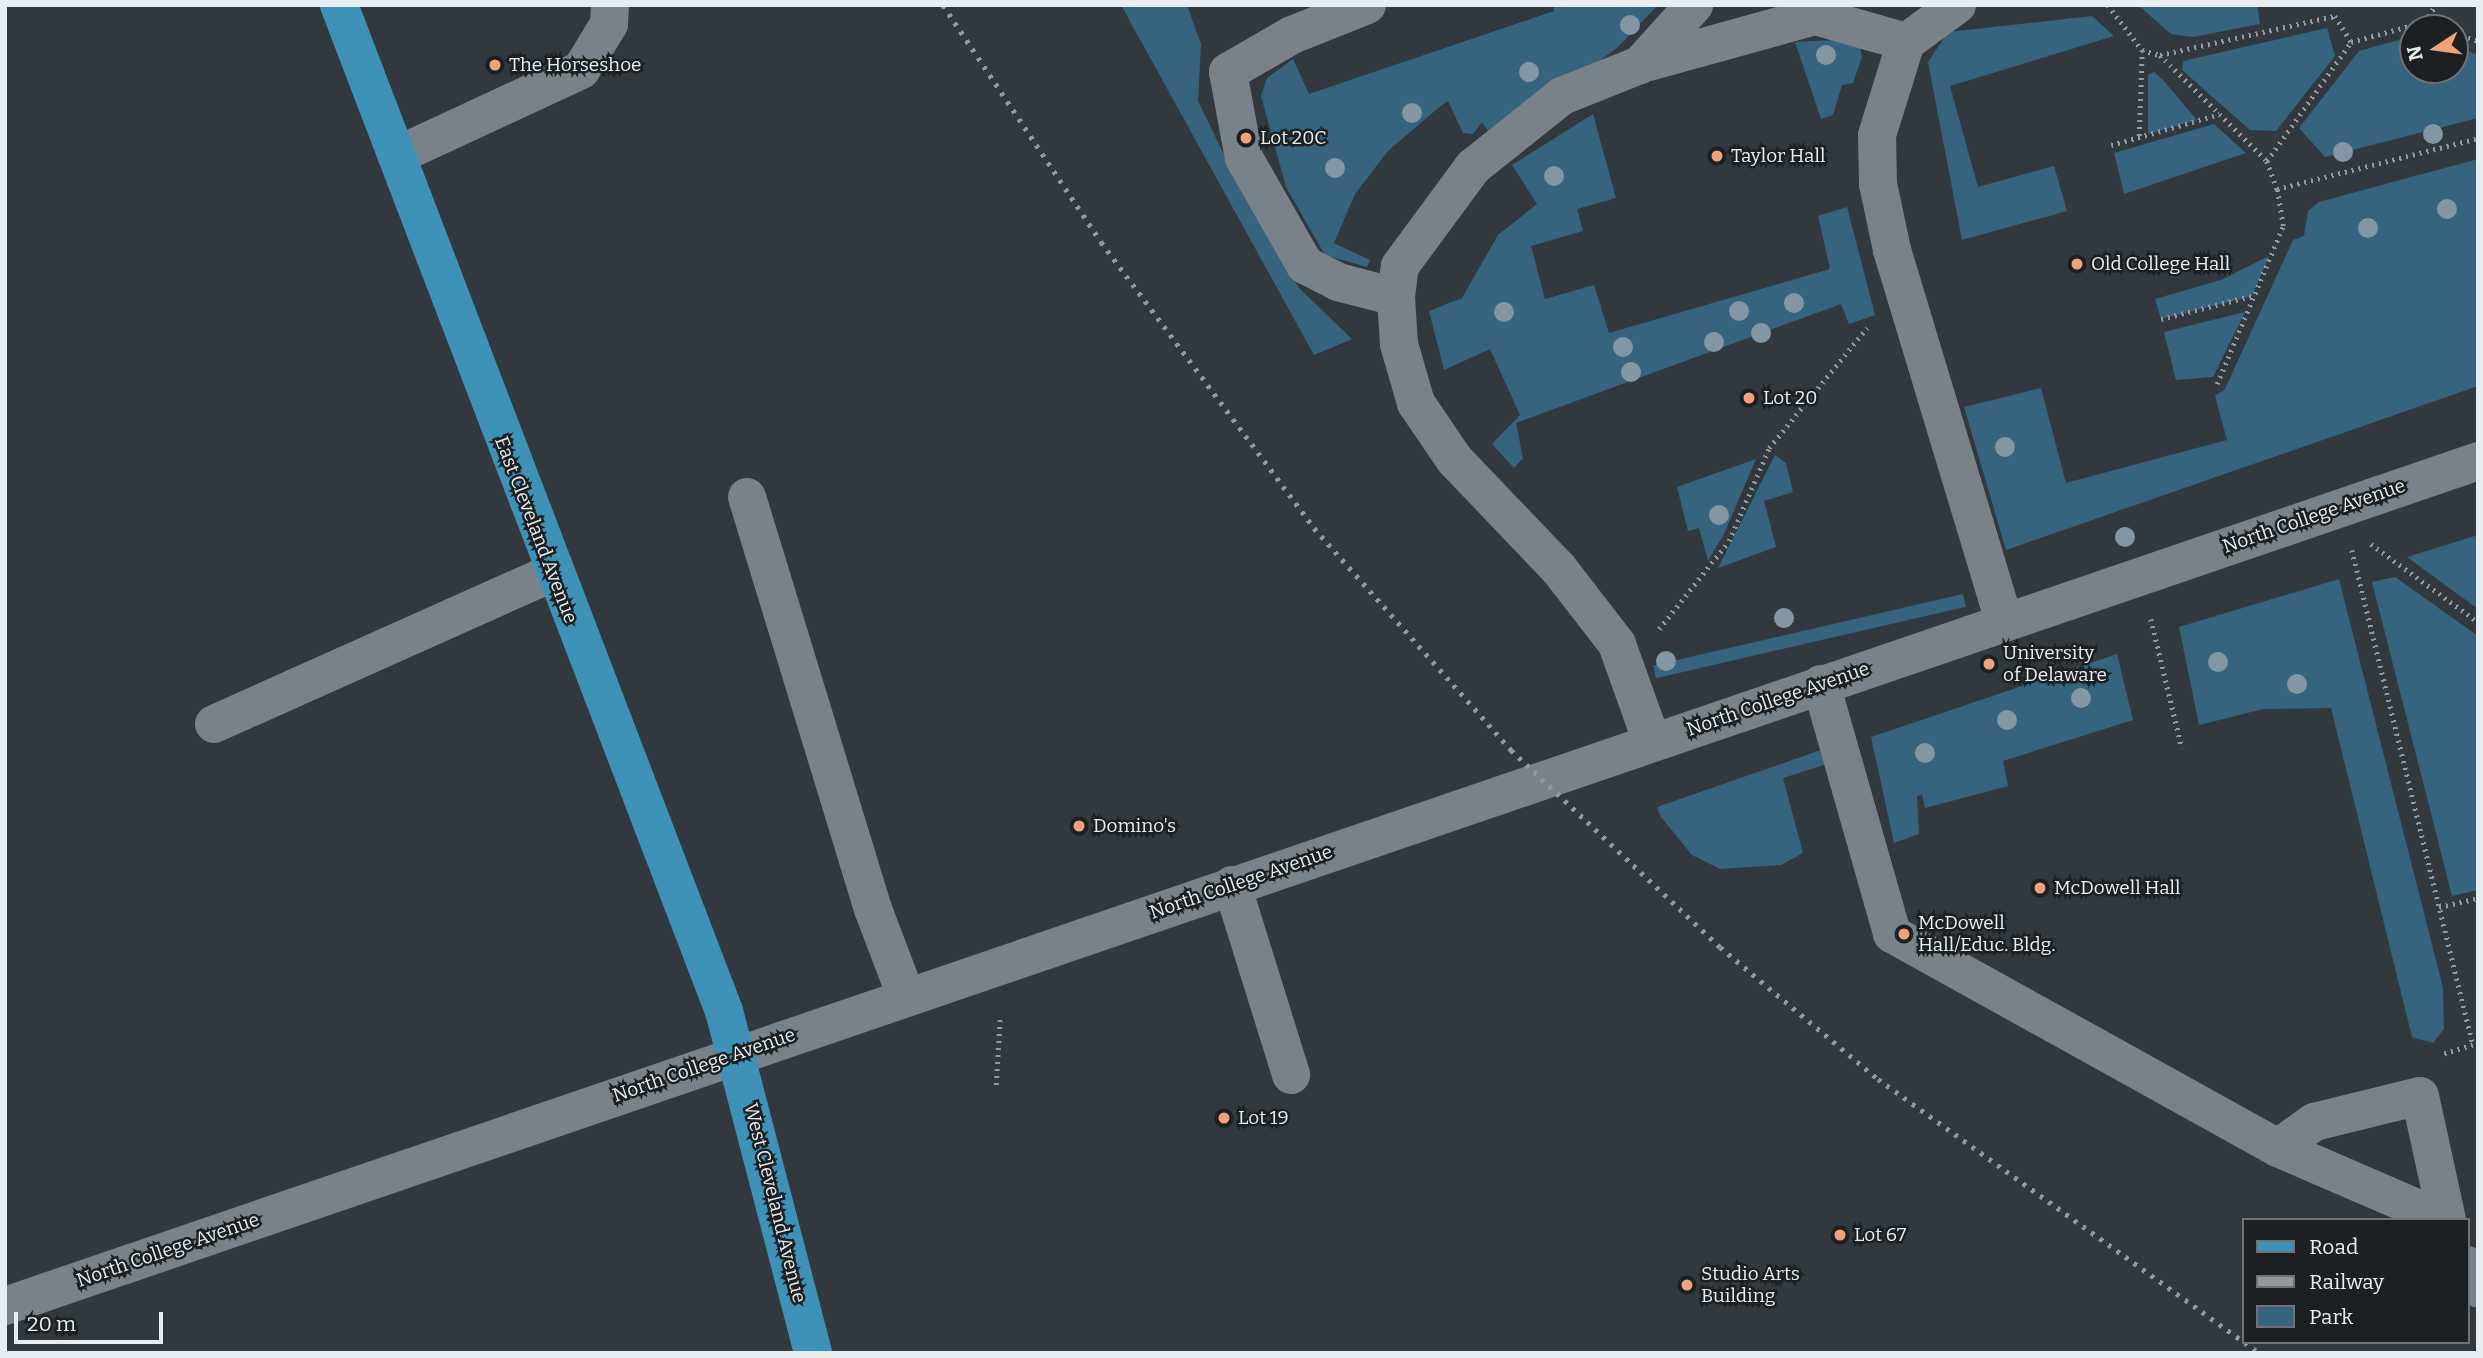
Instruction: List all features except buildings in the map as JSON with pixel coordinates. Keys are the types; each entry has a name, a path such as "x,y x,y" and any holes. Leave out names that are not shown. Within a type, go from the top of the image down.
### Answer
{"main road":[{"name":"East Cleveland Avenue","path":"338,5 398,155 551,573 737,1054"},
{"name":"West Cleveland Avenue","path":"737,1054 813,1353"}],"street":[{"path":"398,155 581,70 609,24 610,5"},
{"path":"1367,5 1292,35 1228,72 1244,158 1306,265 1338,282 1396,297"},
{"path":"1640,65 1695,5"},
{"path":"1957,5 1906,41 1877,135 1878,184 1892,250 2004,622"},
{"path":"1652,742 1628,670 1616,644 1559,569 1454,459 1416,403 1399,344 1396,297 1400,266 1473,167 1562,96 1640,65 1815,16 1906,41"},
{"name":"North College Avenue","path":"5,1306 2478,461"},
{"path":"747,497 873,909 906,996"},
{"path":"214,724 551,573"},
{"path":"1821,684 1892,934 2278,1148 2440,1218"},
{"path":"1232,885 1291,1075"},
{"path":"2278,1148 2314,1122 2420,1096 2445,1218"},
{"path":"2469,1269 2478,1289"}],"path":[{"path":"2108,5 2142,50 2160,55 2335,16 2351,42"},
{"path":"2267,161 2351,42 2399,29"},
{"path":"2139,136 2142,50"},
{"path":"2160,55 2267,161 2277,189 2283,226 2217,384"},
{"path":"2111,145 2220,114"},
{"path":"2277,189 2478,138"},
{"path":"2161,319 2252,296"},
{"path":"1628,670 1729,541 1769,448 1870,324"},
{"path":"2370,543 2478,622"},
{"path":"2352,549 2473,1045 2436,1056"},
{"path":"2150,615 2182,748"},
{"path":"2439,907 2478,898"},
{"path":"996,1085 1000,1018"}],"green space":[{"path":"1121,5 1187,5 1201,44 1198,101 1244,196 1299,288 1352,339 1314,355"},
{"path":"1553,5 1658,5 1617,48 1493,138 1482,122 1473,134 1463,133 1448,101 1437,109 1388,151 1355,194 1334,243 1370,260 1367,267 1325,255 1286,187 1261,96 1267,78 1293,59 1309,94 1554,11"},
{"path":"2138,5 2257,5 2260,24 2193,37 2171,34"},
{"path":"2092,16 2114,36 1950,86 1978,187 2054,166 2067,211 1962,240 1928,62 1948,32"},
{"path":"2327,28 2335,56 2276,131 2250,130 2182,70 2183,61"},
{"path":"1835,40 1860,48 1862,57 1853,83 1842,85 1833,115 1821,119 1795,42"},
{"path":"2399,40 2399,84 2469,84 2469,51 2478,55 2478,118 2325,157 2299,128 2359,51"},
{"path":"2154,72 2197,120 2148,134 2148,75"},
{"path":"1593,114 1616,198 1577,209 1583,231 1531,246 1545,299 1594,285 1609,333 1830,269 1818,216 1847,207 1875,315 1849,324 1841,304 1516,423 1523,458 1514,468 1492,444 1520,415 1490,349 1444,370 1429,311 1462,298 1498,235 1537,204 1512,165"},
{"path":"2214,124 2246,153 2124,194 2114,153"},
{"path":"2478,159 2478,386 2006,550 1964,407 2041,388 2066,483 2227,440 2215,396 2225,389 2293,240 2304,236 2308,211 2319,202"},
{"path":"2269,256 2252,296 2161,319 2155,299 2221,280"},
{"path":"2245,312 2213,377 2176,380 2164,332"},
{"path":"1775,455 1786,463 1793,492 1764,501 1776,547 1718,568"},
{"path":"1756,459 1724,534 1708,561 1699,528 1688,531 1677,487"},
{"path":"2478,535 2478,609 2407,557"},
{"path":"2395,577 2478,636 2478,890 2452,896 2372,582"},
{"path":"2339,579 2443,988 2444,1029 2433,1043 2412,1037 2331,708 2263,709 2199,725 2179,627"},
{"path":"1963,594 1966,607 1656,678 1653,666"},
{"path":"2117,654 2133,720 2003,761 2008,786 1925,808 1922,795 1917,796 1919,834 1894,843 1871,737"},
{"path":"1824,749 1827,764 1783,778 1803,853 1781,865 1720,869 1692,855 1661,817 1657,807"}],"railway":[{"path":"943,5 1101,242 1314,528 1511,750 1720,947 1878,1079 2242,1341"},
{"path":"2246,1344 2259,1353"}],"place":[{"name":"The Horseshoe","path":"495,65"},
{"name":"Lot 20C","path":"1246,138"},
{"name":"Taylor Hall","path":"1717,156"},
{"name":"Old College Hall","path":"2077,264"},
{"name":"Lot 20","path":"1749,398"},
{"name":"University of Delaware","path":"1989,664"},
{"name":"Domino's","path":"1079,826"},
{"name":"McDowell Hall","path":"2040,888"},
{"name":"McDowell Hall/Educ. Bldg.","path":"1904,934"},
{"name":"Lot 19","path":"1224,1118"},
{"name":"Lot 67","path":"1840,1235"},
{"name":"Studio Arts Building","path":"1687,1285"}]}
